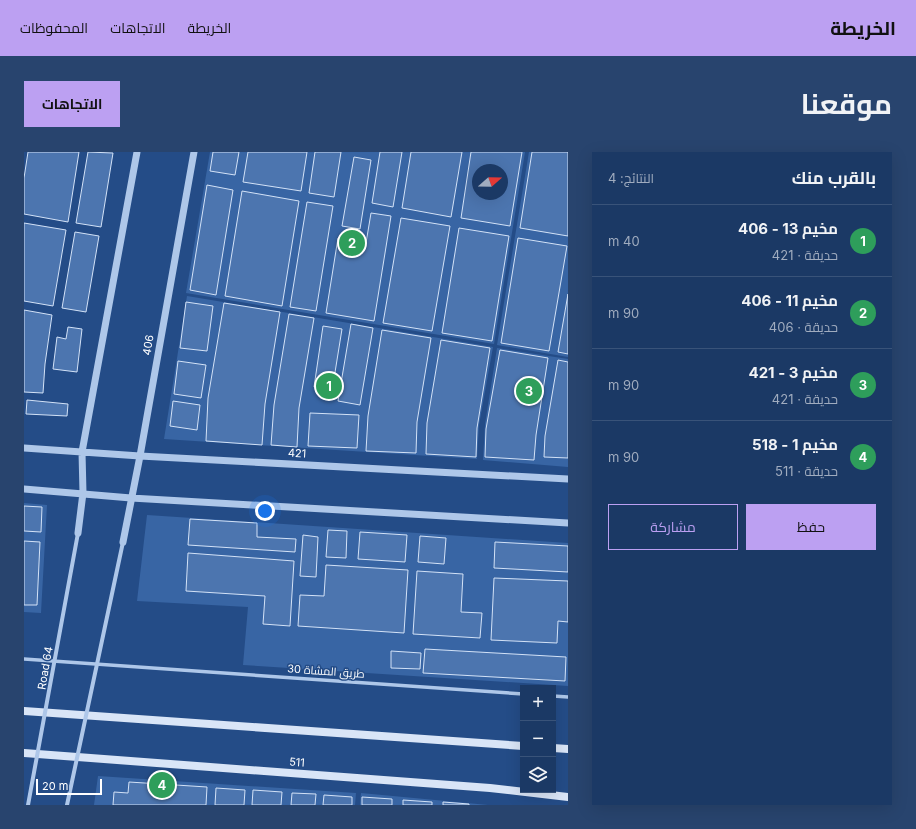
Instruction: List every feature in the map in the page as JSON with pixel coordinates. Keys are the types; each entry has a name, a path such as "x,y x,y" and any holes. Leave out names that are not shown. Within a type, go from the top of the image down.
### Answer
{"main road":[{"path":"24,711 520,746"},
{"path":"556,748 568,749"},
{"name":"511","path":"24,753 490,788 568,797"}],"street":[{"path":"78,533 83,493 82,452 137,152"},
{"name":"406","path":"123,542 140,456 194,152"},
{"name":"421","path":"24,448 140,456 568,479"},
{"path":"24,489 131,498 568,523"},
{"name":"Road 64","path":"28,805 78,533"},
{"path":"67,805 123,542"},
{"name":"طريق المشاة 30","path":"24,659 520,694"},
{"path":"556,696 568,697"}],"shaded area":[{"path":"210,152 525,152 494,344 186,293"},
{"path":"529,152 568,152 568,357 497,345"},
{"path":"187,296 493,347 479,425 477,459 164,439"},
{"path":"497,348 568,359 568,467 483,460 485,424"},
{"path":"24,503 47,505 41,613 24,612"},
{"path":"147,515 568,543 568,686 243,665 248,607 137,601"},
{"path":"98,776 356,793 355,805 94,805"},
{"path":"361,793 488,805 360,805"}],"building":[{"path":"28,152 79,152 68,222 24,214 24,178"},
{"path":"88,152 113,153 101,227 76,223"},
{"path":"213,152 239,152 235,175 210,171"},
{"path":"248,152 307,152 301,191 243,182"},
{"path":"315,152 341,152 334,197 309,193"},
{"path":"380,152 402,152 393,207 372,203"},
{"path":"411,152 462,152 451,217 402,208"},
{"path":"471,152 522,152 510,226 461,218"},
{"path":"532,152 568,152 568,236 520,228"},
{"path":"354,157 371,160 360,229 342,226"},
{"path":"207,185 233,190 216,295 190,290"},
{"path":"242,191 299,201 282,306 225,296"},
{"path":"307,202 333,206 316,311 290,307"},
{"path":"371,213 391,216 374,321 326,313 338,238 366,243"},
{"path":"401,218 450,226 432,331 383,323"},
{"path":"24,223 66,230 53,306 24,301"},
{"path":"459,228 509,236 492,341 442,333"},
{"path":"75,232 99,236 86,312 62,308"},
{"path":"518,238 567,246 549,351 501,343"},
{"path":"568,294 568,354 558,352"},
{"path":"186,302 213,306 207,351 180,348"},
{"path":"224,303 280,312 265,404 262,445 206,441 208,398"},
{"path":"24,310 52,315 45,364 43,393 24,392"},
{"path":"289,314 314,318 299,408 297,447 271,445 274,405"},
{"path":"351,324 373,328 360,405 338,401"},
{"path":"323,326 342,329 332,391 314,387"},
{"path":"68,327 82,329 77,372 53,369 57,337 66,339"},
{"path":"382,330 431,338 417,422 416,453 366,451 368,416"},
{"path":"441,340 490,348 477,428 476,457 426,454 427,423"},
{"path":"500,350 548,358 536,435 534,460 485,457 486,429"},
{"path":"558,360 568,362 568,458 544,457 545,436"},
{"path":"178,361 206,365 201,398 174,394"},
{"path":"27,400 68,404 67,416 26,414"},
{"path":"173,401 200,405 197,430 170,426"},
{"path":"310,413 359,415 357,448 308,446"},
{"path":"24,506 42,507 41,532 24,531"},
{"path":"190,519 257,523 257,537 296,539 295,552 188,545"},
{"path":"328,530 347,531 346,558 326,557"},
{"path":"360,532 407,535 405,562 358,559"},
{"path":"303,535 318,537 316,577 300,576"},
{"path":"420,536 446,538 444,564 418,562"},
{"path":"24,541 40,542 37,605 24,605"},
{"path":"495,542 568,546 568,572 494,568"},
{"path":"188,553 294,561 290,626 263,624 265,596 186,591"},
{"path":"326,565 408,570 404,633 298,626 300,595 324,596"},
{"path":"417,571 463,574 461,612 482,613 480,638 413,634"},
{"path":"494,578 568,581 568,622 558,621 557,643 491,640"},
{"path":"425,649 566,657 565,681 423,673"},
{"path":"391,651 421,653 420,669 391,668"},
{"path":"129,782 207,787 206,805 113,805 114,792 128,793"},
{"path":"216,788 245,790 244,805 215,805"},
{"path":"253,790 282,792 281,805 252,805"},
{"path":"292,793 316,794 315,805 291,805"},
{"path":"324,795 352,797 352,805 323,805"},
{"path":"362,797 392,799 392,805 362,805"},
{"path":"403,800 432,802 432,805 403,805"},
{"path":"443,802 469,804 469,805 443,805"}],"place":[{"name":"مخيم 11 - 406","path":"352,243"},
{"name":"مخيم 13 - 406","path":"329,386"},
{"name":"مخيم 3 - 421","path":"529,391"},
{"name":"مخيم 1 - 518","path":"162,785"}]}
